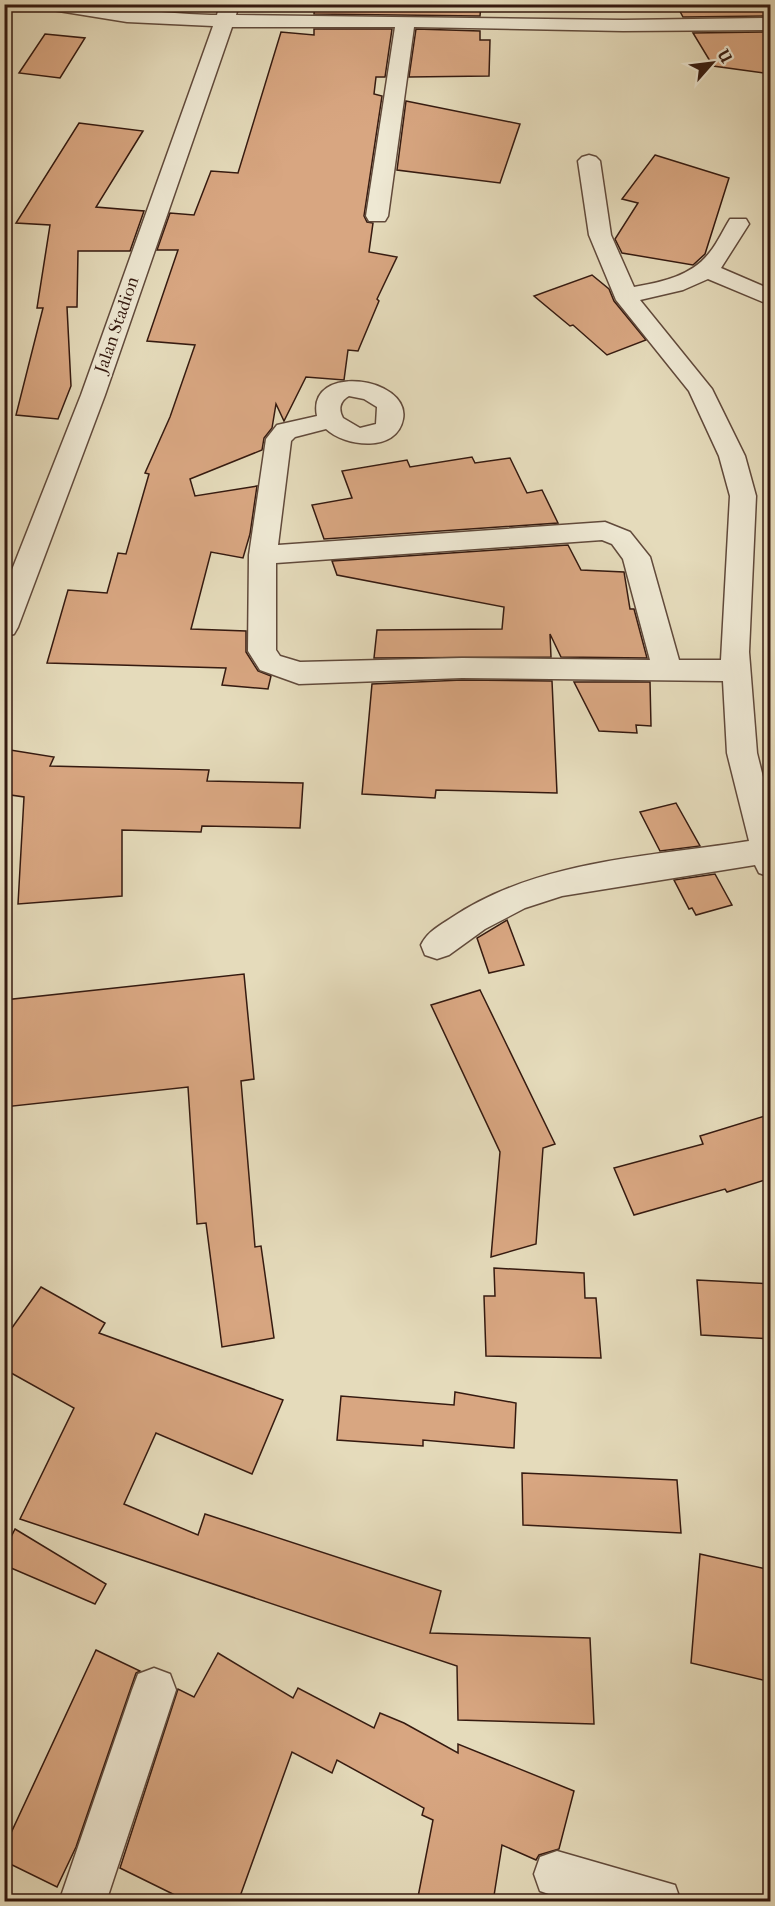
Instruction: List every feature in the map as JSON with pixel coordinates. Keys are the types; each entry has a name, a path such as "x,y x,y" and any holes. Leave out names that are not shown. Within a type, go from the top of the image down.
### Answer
{"street":[{"path":"47,4 106,13 226,12 405,22 678,26 771,24"},
{"name":"Jalan Stadion","path":"4,627 93,395 226,12"},
{"path":"377,216 405,22"},
{"path":"437,945 474,920 514,900 562,883 769,857 742,753 735,652 743,496 732,456 700,389 626,295 600,235 589,160"},
{"path":"626,295 666,289 689,280 716,260 738,224"},
{"path":"703,270 726,277 771,298"},
{"path":"332,420 286,431 279,439 263,555 262,651 270,663 284,670 299,673 462,668 737,671"},
{"path":"263,555 605,531 621,538 636,556 667,670"},
{"path":"82,1902 154,1690"},
{"path":"557,1874 658,1902"}],"building":[{"path":"315,4 481,4 480,16 314,14"},
{"path":"676,4 771,4 771,16 683,17"},
{"path":"314,29 392,29 385,77 376,77 374,94 382,96 364,216 367,222 373,223 369,252 397,257 377,299 379,301 358,351 348,350 344,380 306,377 284,421 276,404 272,428 264,438 262,450 190,479 195,496 257,486 250,534 243,558 211,552 191,629 246,631 246,652 258,671 271,676 268,689 222,685 226,668 47,663 68,590 107,593 118,553 126,554 149,474 145,473 170,417 195,345 147,341 178,250 157,250 170,213 194,215 211,171 238,173 281,32 314,35"},
{"path":"416,29 480,31 480,40 490,40 489,76 409,77"},
{"path":"771,32 771,74 713,66 693,33"},
{"path":"45,34 85,38 60,78 19,73"},
{"path":"406,101 520,124 500,183 397,170"},
{"path":"79,123 143,131 96,207 144,211 130,251 78,251 77,307 67,307 71,386 58,419 16,415 43,308 37,308 50,225 16,223"},
{"path":"655,155 729,178 705,254 693,265 622,253 615,239 638,203 622,199"},
{"path":"592,275 609,289 614,301 646,340 607,355 573,325 570,326 534,296"},
{"path":"472,457 475,463 510,458 527,493 542,490 558,523 324,539 312,505 352,498 342,471 407,460 410,467"},
{"path":"568,545 581,570 624,572 630,609 634,609 647,658 561,657 550,634 551,657 374,658 377,630 502,629 504,607 337,575 332,561"},
{"path":"462,680 552,681 557,793 436,790 435,798 362,794 372,684"},
{"path":"574,682 650,682 651,726 636,725 637,733 599,731"},
{"path":"4,749 54,757 50,766 209,770 207,781 303,783 300,828 202,826 201,832 122,830 122,896 18,904 24,797 4,794"},
{"path":"676,803 700,846 660,851 640,812"},
{"path":"715,874 732,905 696,915 692,908 689,909 674,880"},
{"path":"507,920 524,965 489,973 477,938"},
{"path":"244,974 254,1079 241,1081 255,1247 261,1246 274,1338 222,1347 206,1223 197,1224 188,1087 4,1107 4,1000"},
{"path":"480,990 555,1144 543,1148 536,1244 491,1257 500,1152 431,1005"},
{"path":"771,1114 771,1178 727,1192 725,1189 634,1215 614,1168 703,1144 700,1136"},
{"path":"494,1268 584,1273 585,1298 596,1298 601,1358 486,1356 484,1296 495,1296"},
{"path":"697,1280 771,1284 771,1339 701,1335"},
{"path":"41,1287 105,1323 99,1333 283,1400 252,1474 156,1433 124,1504 198,1535 205,1514 441,1591 430,1633 590,1638 594,1724 458,1720 457,1666 20,1519 74,1408 4,1369 4,1339"},
{"path":"455,1392 516,1403 514,1448 423,1440 423,1446 337,1440 341,1396 454,1405"},
{"path":"522,1473 677,1480 681,1533 523,1525"},
{"path":"15,1529 106,1584 95,1604 4,1565 4,1551"},
{"path":"700,1554 771,1570 771,1682 691,1663"},
{"path":"96,1650 140,1671 136,1673 76,1847 57,1887 4,1861 4,1848"},
{"path":"218,1653 293,1698 298,1688 374,1728 380,1713 404,1723 458,1753 458,1744 574,1791 559,1849 539,1855 536,1860 502,1845 493,1902 417,1902 433,1820 422,1815 424,1808 337,1760 332,1773 292,1752 238,1902 189,1902 120,1868 178,1689 194,1697"}]}
